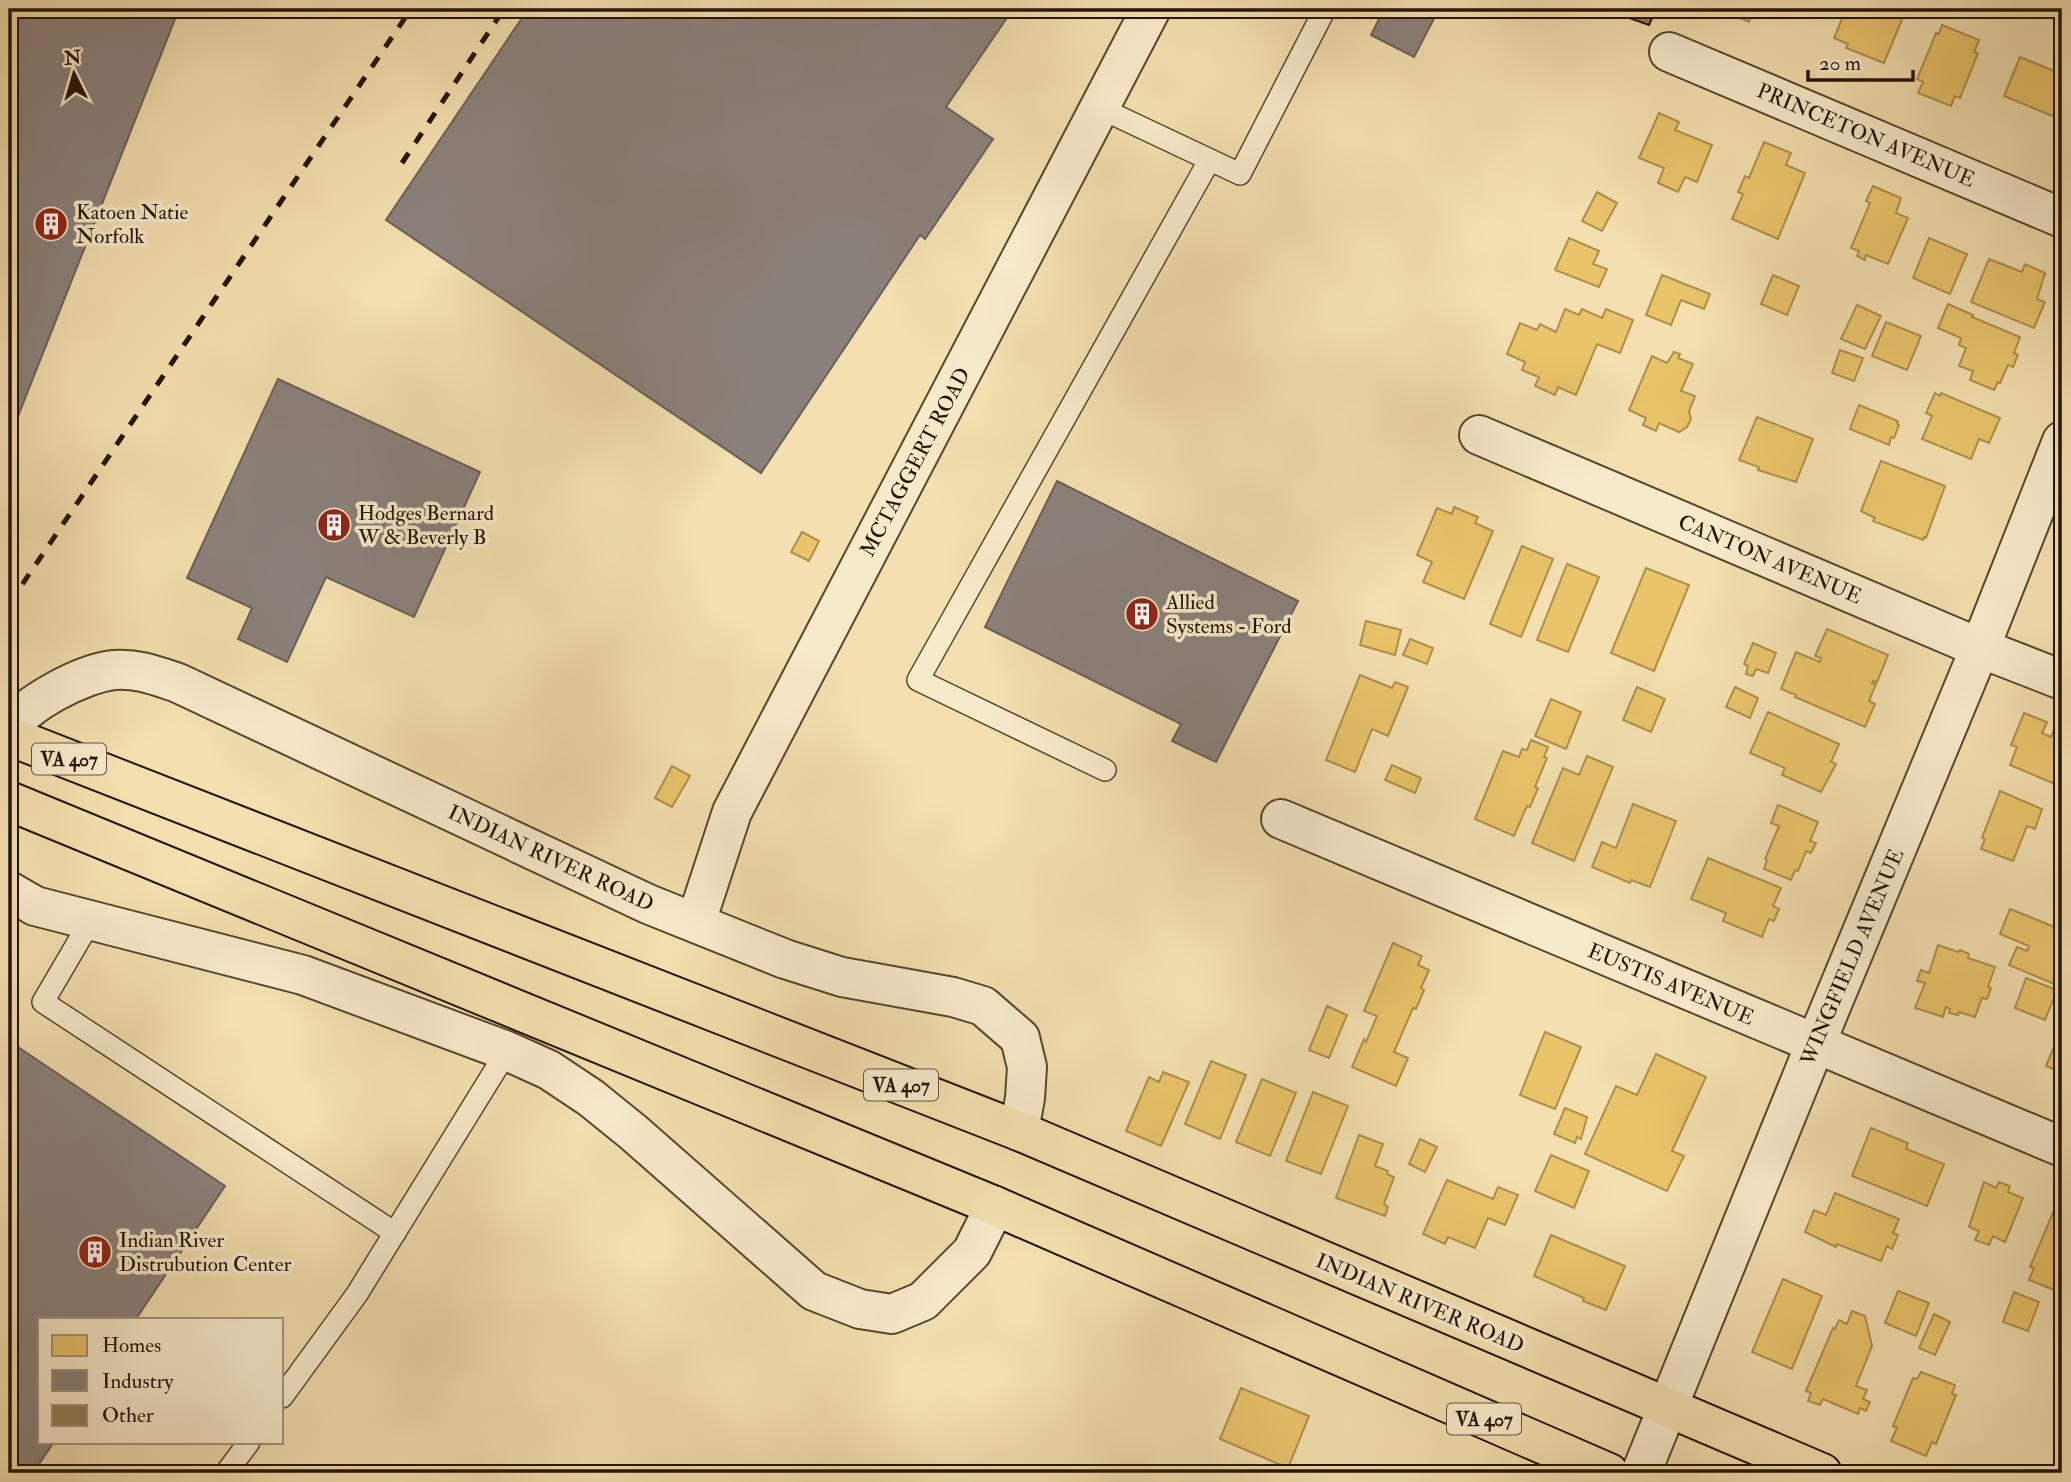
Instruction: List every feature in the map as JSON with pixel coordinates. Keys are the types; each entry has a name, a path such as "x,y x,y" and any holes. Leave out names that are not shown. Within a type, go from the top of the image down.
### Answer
{"main road":[{"name":"INDIAN RIVER ROAD","path":"9,736 1018,1131 1822,1473"},
{"name":"VA 407","path":"9,801 995,1206 1609,1473"}],"street":[{"name":"MCTAGGERT ROAD","path":"696,922 732,812 1151,9"},
{"name":"PRINCETON AVENUE","path":"1669,52 2062,218"},
{"name":"CANTON AVENUE","path":"1479,435 1980,648 2062,680"},
{"name":"WINGFIELD AVENUE","path":"1641,1473 1980,648 2062,441"},
{"name":"INDIAN RIVER ROAD","path":"9,730 15,719 62,687 113,670 142,671 178,683 648,904 785,959 842,977 953,997 983,1006 1020,1038 1027,1067 1026,1098 1018,1131"},
{"name":"EUSTIS AVENUE","path":"1281,819 2062,1147"},
{"path":"9,891 35,905 303,975 507,1051 549,1070 591,1098 633,1132 814,1291 860,1309 892,1314 923,1301 972,1252 995,1206"}],"lane":[{"path":"1100,108 1240,174 1325,9"},
{"path":"1105,770 918,680 1209,161"},
{"path":"91,920 43,1002 395,1233"},
{"path":"284,1394 357,1294 507,1051"},
{"path":"226,1473 248,1444"}],"building: Homes":[{"path":"1718,9 1758,9 1754,10 1749,22"},
{"path":"1846,9 1890,9 1889,11 1903,17 1884,63 1846,48 1848,44 1834,38"},
{"path":"1942,25 1979,40 1974,52 1978,53 1960,98 1955,96 1951,106 1918,93 1923,82 1917,79"},
{"path":"2020,57 2062,74 2062,120 2004,96"},
{"path":"1659,113 1679,122 1675,130 1712,145 1697,182 1685,177 1678,192 1658,183 1664,168 1639,158"},
{"path":"1764,142 1791,153 1786,165 1805,173 1778,239 1732,219 1743,194 1738,192 1745,176 1749,178"},
{"path":"1873,186 1901,198 1896,213 1908,218 1888,264 1866,255 1865,260 1857,256 1859,251 1851,248 1870,203 1866,201"},
{"path":"1597,192 1617,203 1602,231 1582,221"},
{"path":"1569,238 1599,251 1593,264 1607,269 1599,287 1555,270"},
{"path":"1929,238 1967,254 1950,294 1913,278"},
{"path":"1989,259 2022,272 2025,264 2045,273 2037,299 2045,302 2034,328 1971,302"},
{"path":"1662,275 1710,294 1704,309 1681,300 1671,325 1646,315"},
{"path":"1773,275 1799,286 1787,315 1761,304"},
{"path":"1948,304 2020,337 2014,353 2018,355 2013,367 2008,365 1994,390 1970,380 1973,371 1959,366 1966,348 1959,345 1961,338 1938,328"},
{"path":"1857,305 1881,316 1865,349 1841,339"},
{"path":"1565,309 1579,315 1582,309 1602,318 1606,309 1633,320 1620,353 1597,344 1576,395 1558,387 1555,395 1535,386 1539,377 1522,370 1525,362 1507,354 1520,323 1537,330 1540,324 1556,332"},
{"path":"1886,322 1921,336 1907,370 1872,356"},
{"path":"1840,350 1863,358 1854,381 1832,373"},
{"path":"1674,352 1680,354 1678,358 1693,364 1681,391 1695,396 1689,411 1691,419 1687,427 1679,432 1659,423 1656,431 1643,425 1646,418 1629,410 1652,356 1667,363"},
{"path":"1935,393 1940,396 1941,393 2000,418 1989,443 1979,439 1971,459 1922,439 1932,416 1926,413"},
{"path":"1859,405 1898,421 1899,425 1889,445 1850,429"},
{"path":"1757,417 1813,439 1796,482 1758,470 1759,467 1739,460"},
{"path":"1881,461 1945,486 1923,540 1873,521 1875,518 1861,511"},
{"path":"1454,507 1478,517 1475,523 1493,531 1464,599 1423,582 1432,562 1417,555 1437,508 1452,514"},
{"path":"802,532 819,541 809,561 791,552"},
{"path":"1522,546 1553,559 1521,637 1490,624"},
{"path":"1567,564 1599,577 1568,652 1537,640"},
{"path":"1646,568 1689,585 1654,671 1611,653"},
{"path":"1366,621 1401,630 1395,655 1360,645"},
{"path":"1827,629 1888,655 1877,682 1872,683 1876,684 1869,701 1875,704 1865,727 1781,689 1796,652 1820,662 1821,658 1815,656"},
{"path":"1410,639 1433,648 1427,664 1403,655"},
{"path":"1753,643 1776,653 1768,673 1756,669 1753,676 1746,674 1748,666 1744,664"},
{"path":"1360,675 1392,688 1395,682 1408,687 1388,736 1372,729 1355,772 1326,760"},
{"path":"1637,687 1665,699 1651,732 1623,720"},
{"path":"1735,687 1758,698 1750,718 1726,707"},
{"path":"1551,699 1581,712 1566,749 1535,736"},
{"path":"1768,712 1839,744 1831,762 1836,764 1821,792 1782,775 1785,768 1750,753"},
{"path":"2024,713 2047,722 2042,733 2051,737 2053,732 2062,735 2062,787 2010,765 2017,747 2011,745"},
{"path":"1531,740 1548,747 1544,757 1547,758 1530,807 1527,806 1514,836 1475,819 1503,751 1519,757 1522,749 1527,750"},
{"path":"1587,756 1613,767 1574,861 1532,843 1563,768 1579,775"},
{"path":"1392,765 1421,778 1415,793 1385,780"},
{"path":"672,766 690,776 672,807 655,798"},
{"path":"2000,791 2042,809 2035,829 2027,826 2013,861 1981,849 1985,839 1982,838"},
{"path":"1633,804 1676,821 1650,887 1631,880 1630,883 1592,867 1602,842 1616,848"},
{"path":"1778,805 1818,822 1810,841 1816,843 1811,853 1806,851 1791,880 1764,869 1765,859 1779,826 1771,823"},
{"path":"1708,858 1781,888 1773,906 1779,909 1774,921 1769,919 1762,937 1723,921 1726,913 1691,899"},
{"path":"2010,909 2062,930 2062,978 2059,986 2009,965 2017,947 2027,951 2029,946 2000,934"},
{"path":"1393,943 1422,956 1418,965 1429,970 1416,1009 1413,1008 1394,1052 1408,1058 1396,1086 1352,1067 1377,1016 1364,1011"},
{"path":"1938,945 1958,952 1960,950 1969,954 1968,958 1995,967 1987,999 1982,998 1975,1017 1959,1012 1958,1015 1949,1013 1950,1009 1946,1007 1943,1017 1915,1008 1925,983 1917,981 1921,970 1929,973"},
{"path":"2026,978 2057,990 2045,1020 2015,1008"},
{"path":"1327,1006 1347,1015 1329,1058 1309,1050"},
{"path":"2062,1027 2062,1073 2046,1066"},
{"path":"1545,1032 1581,1047 1555,1109 1520,1095"},
{"path":"1656,1054 1706,1077 1672,1151 1684,1156 1667,1191 1585,1154 1616,1086 1637,1095"},
{"path":"1211,1061 1246,1075 1220,1139 1185,1124"},
{"path":"1163,1072 1189,1082 1161,1146 1126,1131 1149,1077 1159,1082"},
{"path":"1262,1079 1296,1093 1270,1156 1236,1142"},
{"path":"1313,1092 1348,1106 1321,1174 1286,1161"},
{"path":"1565,1108 1587,1117 1581,1139 1577,1137 1575,1143 1554,1134"},
{"path":"1871,1128 1908,1143 1906,1149 1944,1164 1927,1206 1852,1176"},
{"path":"1359,1135 1383,1144 1375,1166 1388,1171 1387,1174 1394,1177 1384,1204 1388,1207 1385,1216 1336,1198"},
{"path":"1420,1139 1437,1147 1425,1172 1409,1164"},
{"path":"1551,1155 1589,1171 1574,1208 1535,1191"},
{"path":"1447,1180 1493,1199 1498,1187 1518,1195 1505,1225 1488,1218 1475,1248 1448,1237 1445,1244 1423,1234"},
{"path":"1984,1182 1996,1188 1999,1182 2010,1186 2008,1192 2023,1198 2005,1242 1993,1236 1989,1245 1975,1240 1979,1231 1969,1227"},
{"path":"1835,1193 1899,1219 1893,1233 1898,1235 1892,1249 1887,1246 1881,1261 1837,1244 1836,1247 1805,1232 1814,1210 1826,1215"},
{"path":"2062,1198 2062,1293 2029,1280 2034,1268 2030,1267 2055,1208 2058,1209"},
{"path":"1551,1235 1625,1266 1606,1310 1534,1276"},
{"path":"1783,1279 1822,1296 1792,1369 1752,1352"},
{"path":"1898,1291 1929,1303 1916,1336 1885,1323"},
{"path":"2014,1292 2039,1302 2028,1331 2003,1322"},
{"path":"1852,1311 1865,1316 1872,1346 1856,1386 1867,1390 1863,1399 1870,1402 1866,1411 1860,1408 1858,1414 1823,1399 1820,1405 1808,1401 1811,1393 1806,1391 1833,1328 1835,1329 1839,1320 1847,1324"},
{"path":"1934,1314 1950,1322 1935,1355 1919,1348"},
{"path":"1921,1372 1955,1385 1952,1394 1956,1395 1936,1444 1932,1442 1926,1456 1891,1441 1897,1428 1893,1426 1913,1378 1917,1379"},
{"path":"1241,1388 1309,1416 1288,1468 1220,1439"}],"building: Industry":[{"name":"Katoen Natie Norfolk","path":"9,9 179,9 9,439"},
{"path":"528,9 1013,9 946,107 993,139 925,239 920,235 761,473 386,220"},
{"path":"1384,9 1439,9 1414,57 1371,35"},
{"name":"Hodges Bernard W & Beverly B","path":"278,379 480,472 414,617 326,577 287,662 238,639 252,608 187,578"},
{"name":"Allied Systems - Ford","path":"1057,481 1298,601 1216,762 1172,741 1181,724 985,627"},
{"name":"Indian River Distrubution Center","path":"9,1041 225,1186 137,1318 38,1318 38,1444 53,1444 33,1473 9,1473"}],"building: Other":[{"path":"1632,9 1656,9 1649,25 1629,18"}],"railway":[{"path":"9,604 411,9"},
{"path":"402,163 504,9"}],"place":[{"name":"Katoen Natie Norfolk","path":"51,224"},
{"name":"Hodges Bernard W & Beverly B","path":"334,525"},
{"name":"Allied Systems - Ford","path":"1142,614"},
{"name":"Indian River Distrubution Center","path":"95,1252"}]}
